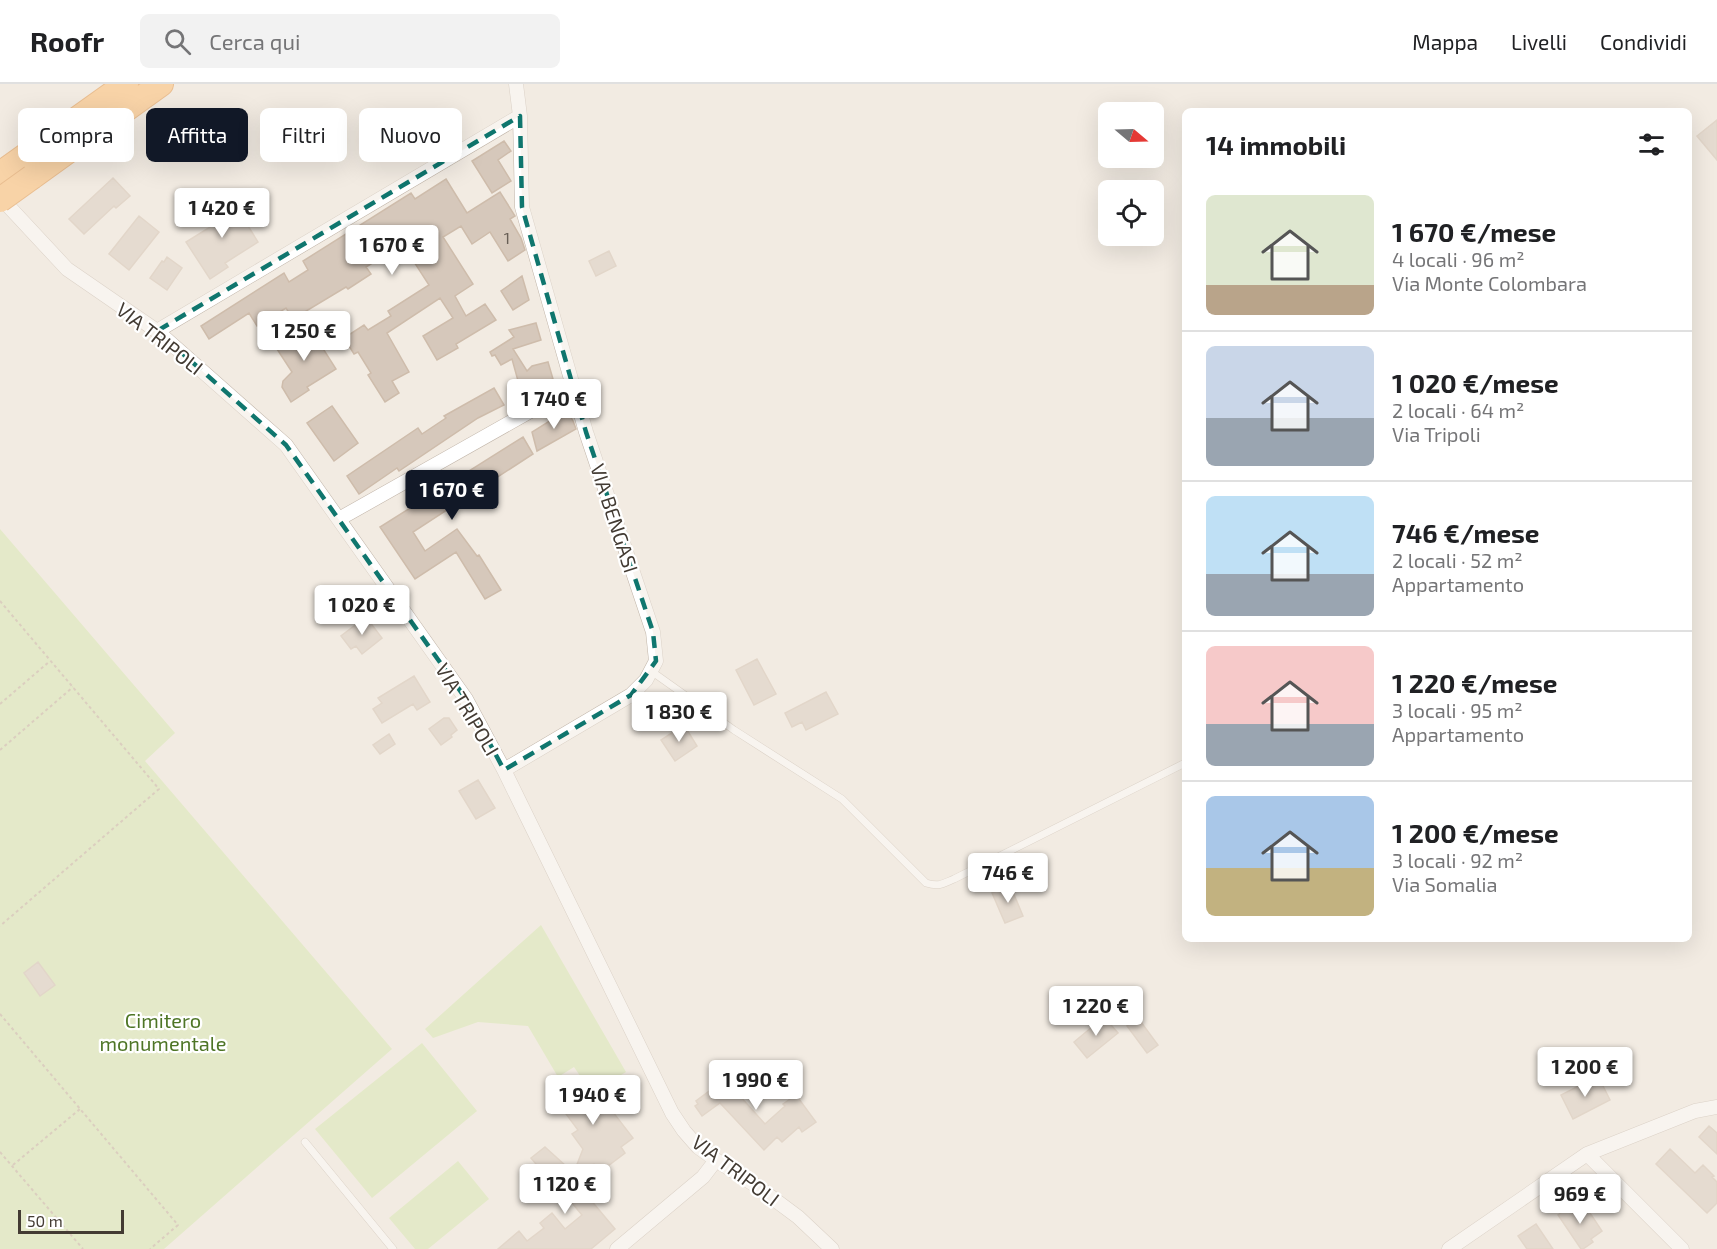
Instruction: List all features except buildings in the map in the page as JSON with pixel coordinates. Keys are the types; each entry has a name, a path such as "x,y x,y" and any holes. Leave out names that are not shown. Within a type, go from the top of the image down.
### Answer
{"highway":[{"path":"0,198 26,168 126,84"},
{"path":"0,174 26,168 160,84"}],"street":[{"name":"VIA BENGASI","path":"516,84 520,116 522,207 586,432 653,632 656,661 651,671"},
{"path":"157,331 520,116"},
{"name":"VIA TRIPOLI","path":"0,198 67,269 157,331 286,445 466,699 504,770 672,1113 691,1139 716,1161 798,1216 832,1249"},
{"path":"339,519 573,387"},
{"path":"504,770 631,695 646,680 651,671"},
{"path":"1449,1249 1587,1154 1695,1111 1717,1107"},
{"path":"1587,1154 1682,1249"},
{"path":"617,1249 703,1177 716,1161"}],"lane":[{"path":"651,671 734,730 842,799 926,883 938,886 1182,764"},
{"path":"305,1142 393,1249"}],"path":[{"path":"0,601 159,789 0,926"},
{"path":"0,704 50,661"},
{"path":"0,750 73,687"},
{"path":"0,1014 178,1225 150,1249"},
{"path":"12,1166 80,1109"},
{"path":"0,1152 83,1249"}],"highlighted area":[{"path":"520,116 522,207 586,432 653,632 656,661 631,695 504,770 466,699 286,445 157,331"}],"green space":[{"name":"Cimitero monumentale","path":"0,529 175,733 145,761 392,1049 164,1249 0,1249"},
{"path":"541,925 626,1072 598,1089 595,1087 589,1089 574,1067 558,1077 528,1026 478,1022 433,1038 425,1029"},
{"path":"422,1043 477,1111 372,1198 315,1129"},
{"path":"458,1161 489,1199 428,1249 415,1249 389,1218"}]}
